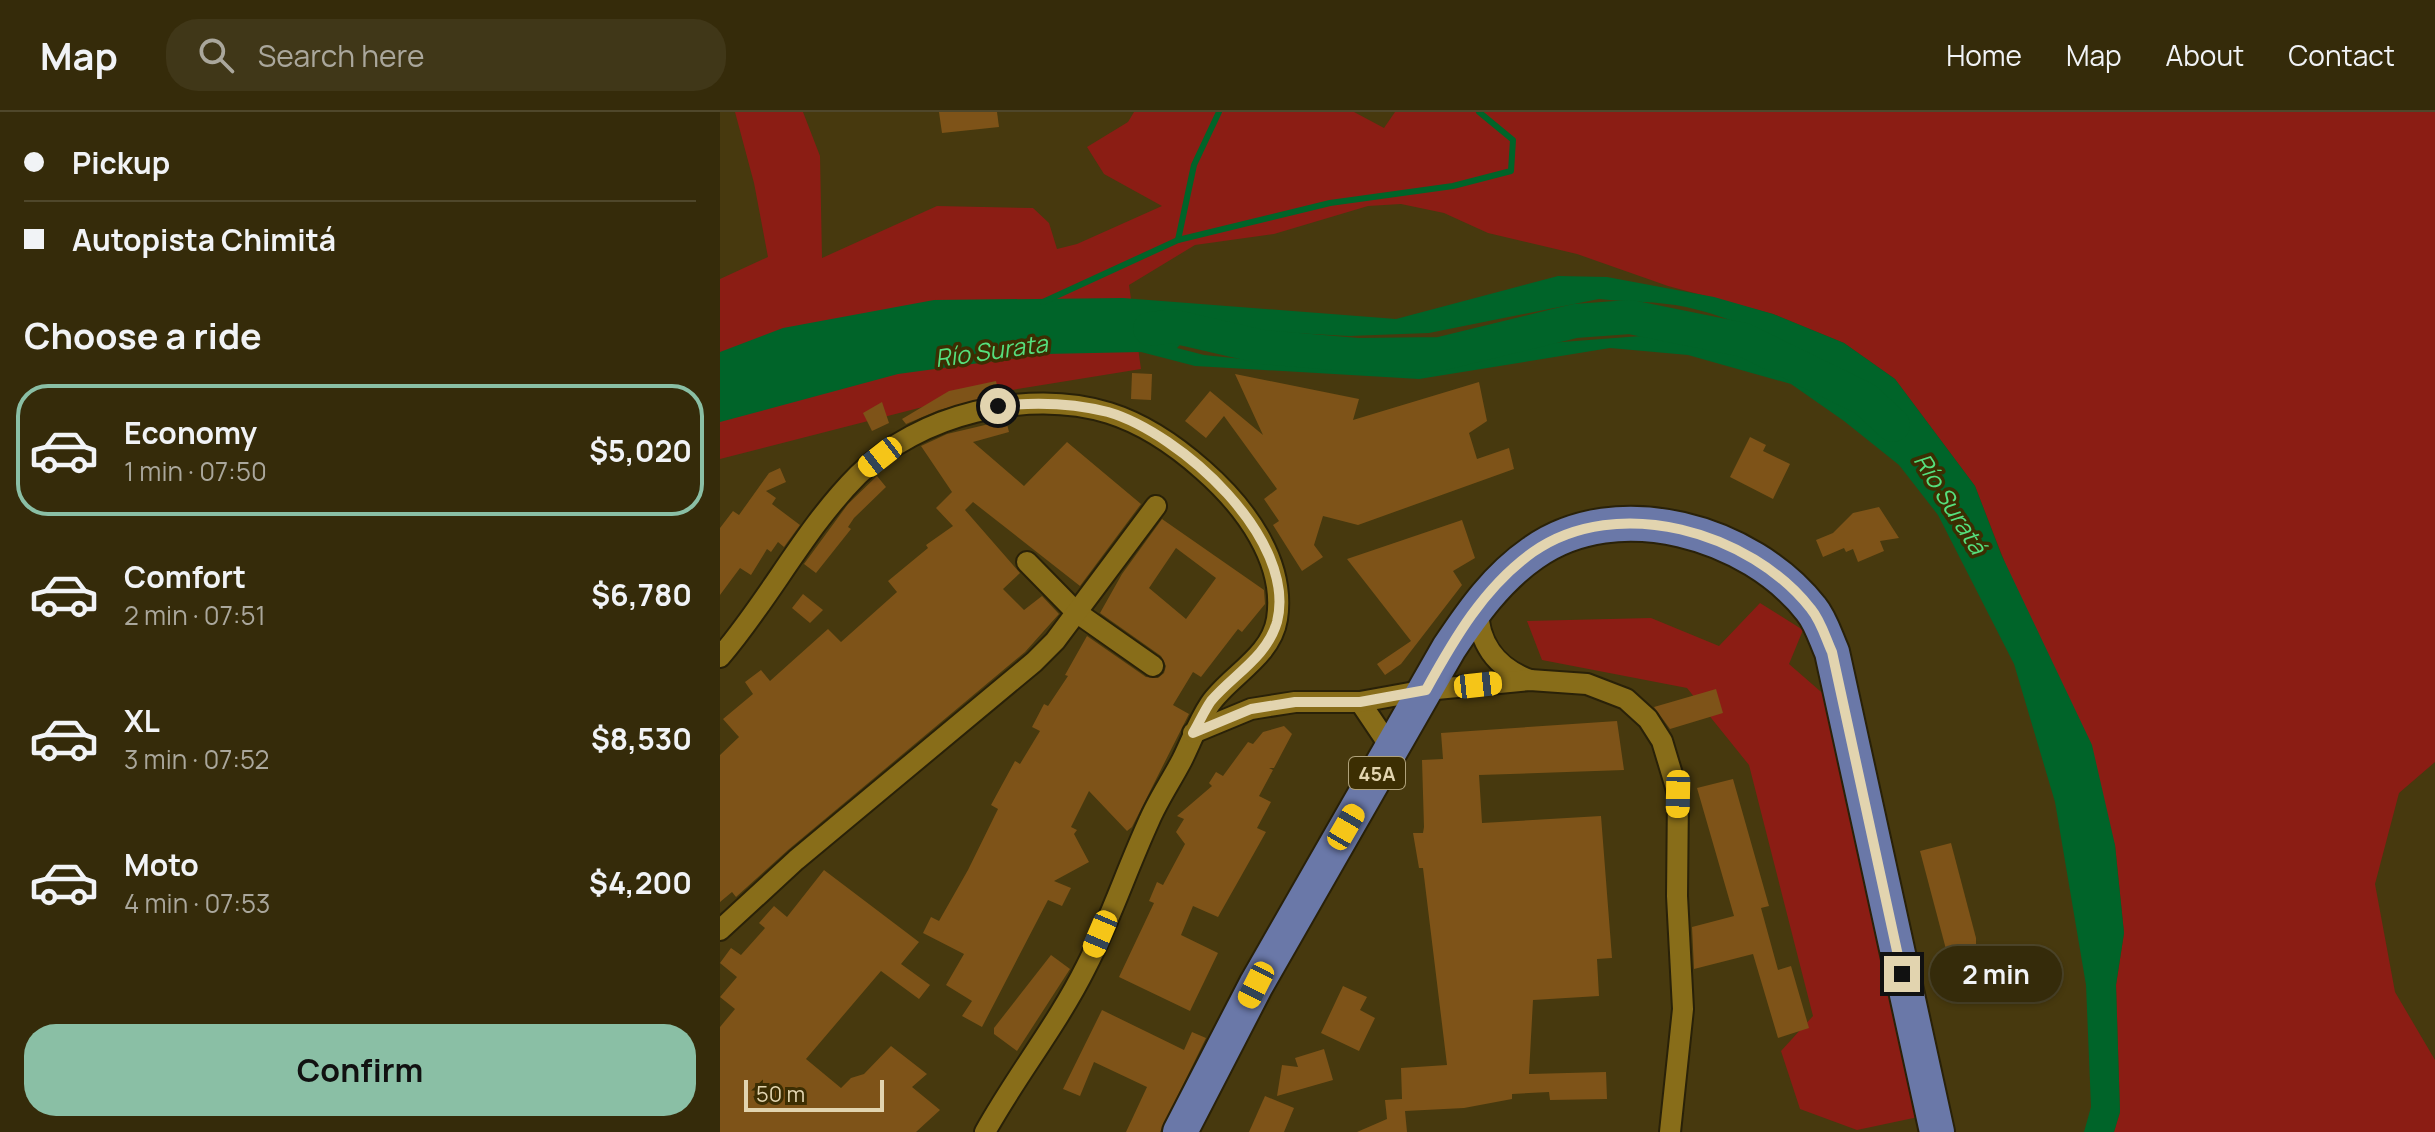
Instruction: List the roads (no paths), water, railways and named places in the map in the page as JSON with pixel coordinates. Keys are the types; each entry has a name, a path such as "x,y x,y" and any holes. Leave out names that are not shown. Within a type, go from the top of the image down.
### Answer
{"highway":[{"name":"45A","path":"1180,1132 1256,985 1391,748 1478,605 1533,552 1562,536 1590,529 1665,525 1694,531 1745,551 1812,609 1832,652 1937,1132"}],"street":[{"path":"720,657 832,504 860,473 905,440 998,406 1031,403 1109,413 1146,429 1182,452 1217,483 1246,517 1277,580 1277,620 1268,640 1249,665 1211,702 1193,733 1150,817 1086,967 985,1132"},
{"path":"720,930 796,860 1034,662 1156,506"},
{"path":"1027,562 1076,612 1153,666"},
{"path":"1478,605 1479,628 1488,650 1506,669 1530,680"},
{"path":"1193,733 1251,709 1295,702 1360,702 1426,690 1530,680 1587,684 1626,699 1648,719 1662,741 1678,794 1677,896 1683,1009 1670,1132"},
{"path":"1360,702 1391,748"}],"water":[{"name":"Río Surata","path":"1558,276 1607,277 1714,297 1773,314 1844,343 1895,379 1975,486 2001,554 2092,745 2115,845 2124,933 2116,985 2120,1112 2114,1132 2084,1132 2091,1107 2086,985 2055,802 2014,664 1938,515 1899,465 1791,384 1688,355 1610,348 1419,379 1195,366 1141,352 1045,354 898,374 720,422 720,352 783,328 934,300 1123,298 1396,319","holes":["1599,299 1675,305 1736,322 1808,359 1871,406 1776,361 1641,336 1536,344 1476,360 1408,369 1322,367 1204,355 1177,348 1197,328 1349,336 1429,333"]}],"waterway":[{"path":"1178,240 1194,165 1219,112"},
{"path":"1043,302 1178,240 1330,203 1453,186 1511,171 1513,140 1479,112"},
{"name":"Río Suratá","path":"1150,329 1172,326 1263,347 1357,355 1440,354 1575,321 1630,317 1744,340 1865,399 1893,425"}]}
